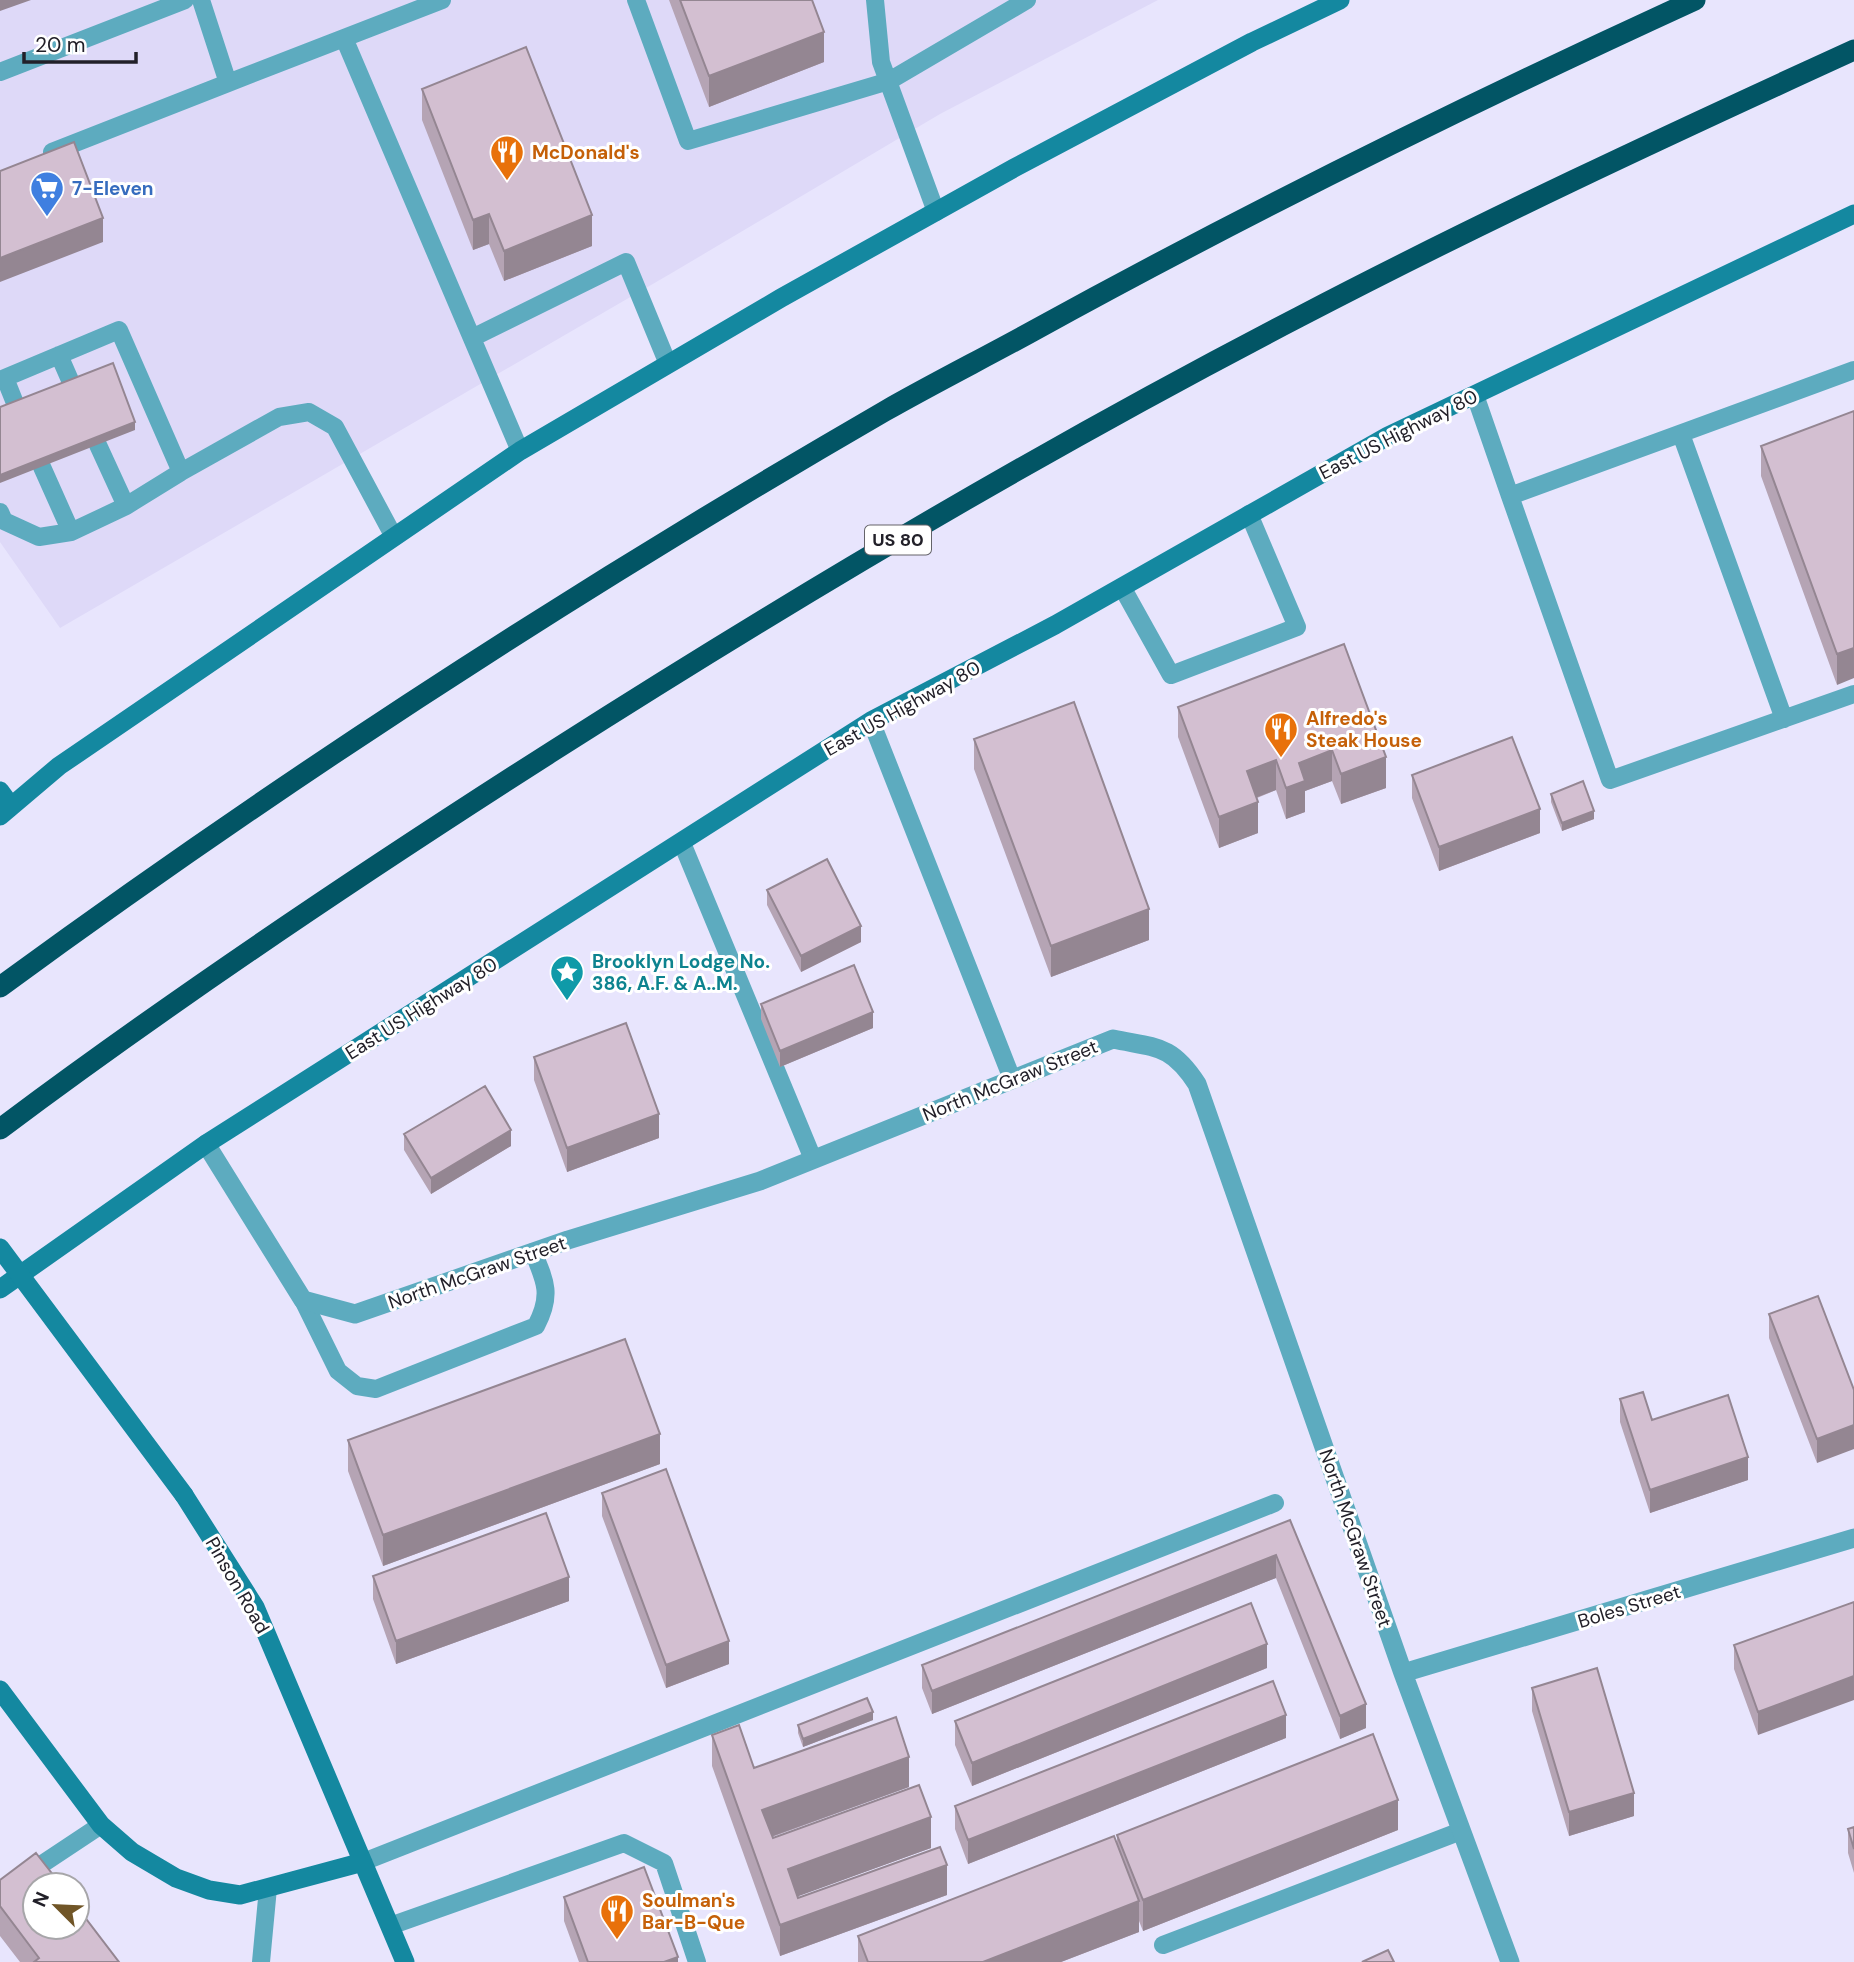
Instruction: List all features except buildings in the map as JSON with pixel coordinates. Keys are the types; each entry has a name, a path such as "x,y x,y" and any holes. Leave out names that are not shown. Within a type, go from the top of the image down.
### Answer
{"highway":[{"path":"0,987 308,771 674,538 887,410 1152,265 1337,171 1695,0"},
{"name":"US 80","path":"0,1129 317,904 684,667 888,545 1103,421 1302,315 1691,125 1854,50"}],"main road":[{"path":"4,805 520,451 936,212 1252,42 1340,0"},
{"name":"East US Highway 80","path":"0,1289 206,1144 871,721 1055,625 1388,436 1854,214"},
{"name":"Pinson Road","path":"0,1248 184,1495 254,1607 405,1962"},
{"path":"0,1690 101,1825 132,1852 176,1878 209,1890 240,1895 363,1862"}],"street":[{"name":"North McGraw Street","path":"303,1300 355,1314 533,1252 761,1181 1112,1039 1162,1049 1183,1062 1197,1084 1403,1673 1510,1962"},
{"path":"206,1144 303,1300"},
{"name":"Boles Street","path":"1403,1673 1854,1538"}],"lane":[{"path":"0,72 152,7 185,0"},
{"path":"201,0 228,83"},
{"path":"38,157 442,0"},
{"path":"636,0 688,141 889,82 1027,0"},
{"path":"875,0 881,62 936,212"},
{"path":"344,38 520,451"},
{"path":"472,338 626,262 668,364"},
{"path":"17,408 2,379 119,330 181,472"},
{"path":"59,355 73,387"},
{"path":"1510,496 1854,370"},
{"path":"1475,395 1610,780 1854,694"},
{"path":"0,512 4,521 39,537 71,532 126,506 279,418 309,412 335,427 394,537"},
{"path":"1681,434 1784,719"},
{"path":"98,445 126,506"},
{"path":"42,467 71,532"},
{"path":"1122,587 1171,675 1297,627 1250,514"},
{"path":"871,721 1012,1079"},
{"path":"681,843 813,1160"},
{"path":"303,1300 338,1371 357,1386 376,1389 536,1326 546,1306 546,1280 533,1252"},
{"path":"363,1862 1275,1503"},
{"path":"0,1892 101,1825"},
{"path":"1163,1945 1461,1831"},
{"path":"390,1926 624,1843 664,1863 697,1962"},
{"path":"261,1962 268,1888"}],"shaded area":[{"path":"0,0 1158,0 940,114 60,628 0,542"}],"place":[{"name":"McDonald's","path":"507,182"},
{"name":"7-Eleven","path":"47,218"},
{"name":"Alfredo's Steak House","path":"1281,759"},
{"name":"Brooklyn Lodge No. 386, A.F. & A..M.","path":"567,1002"},
{"name":"Soulman's Bar-B-Que","path":"617,1941"}]}
